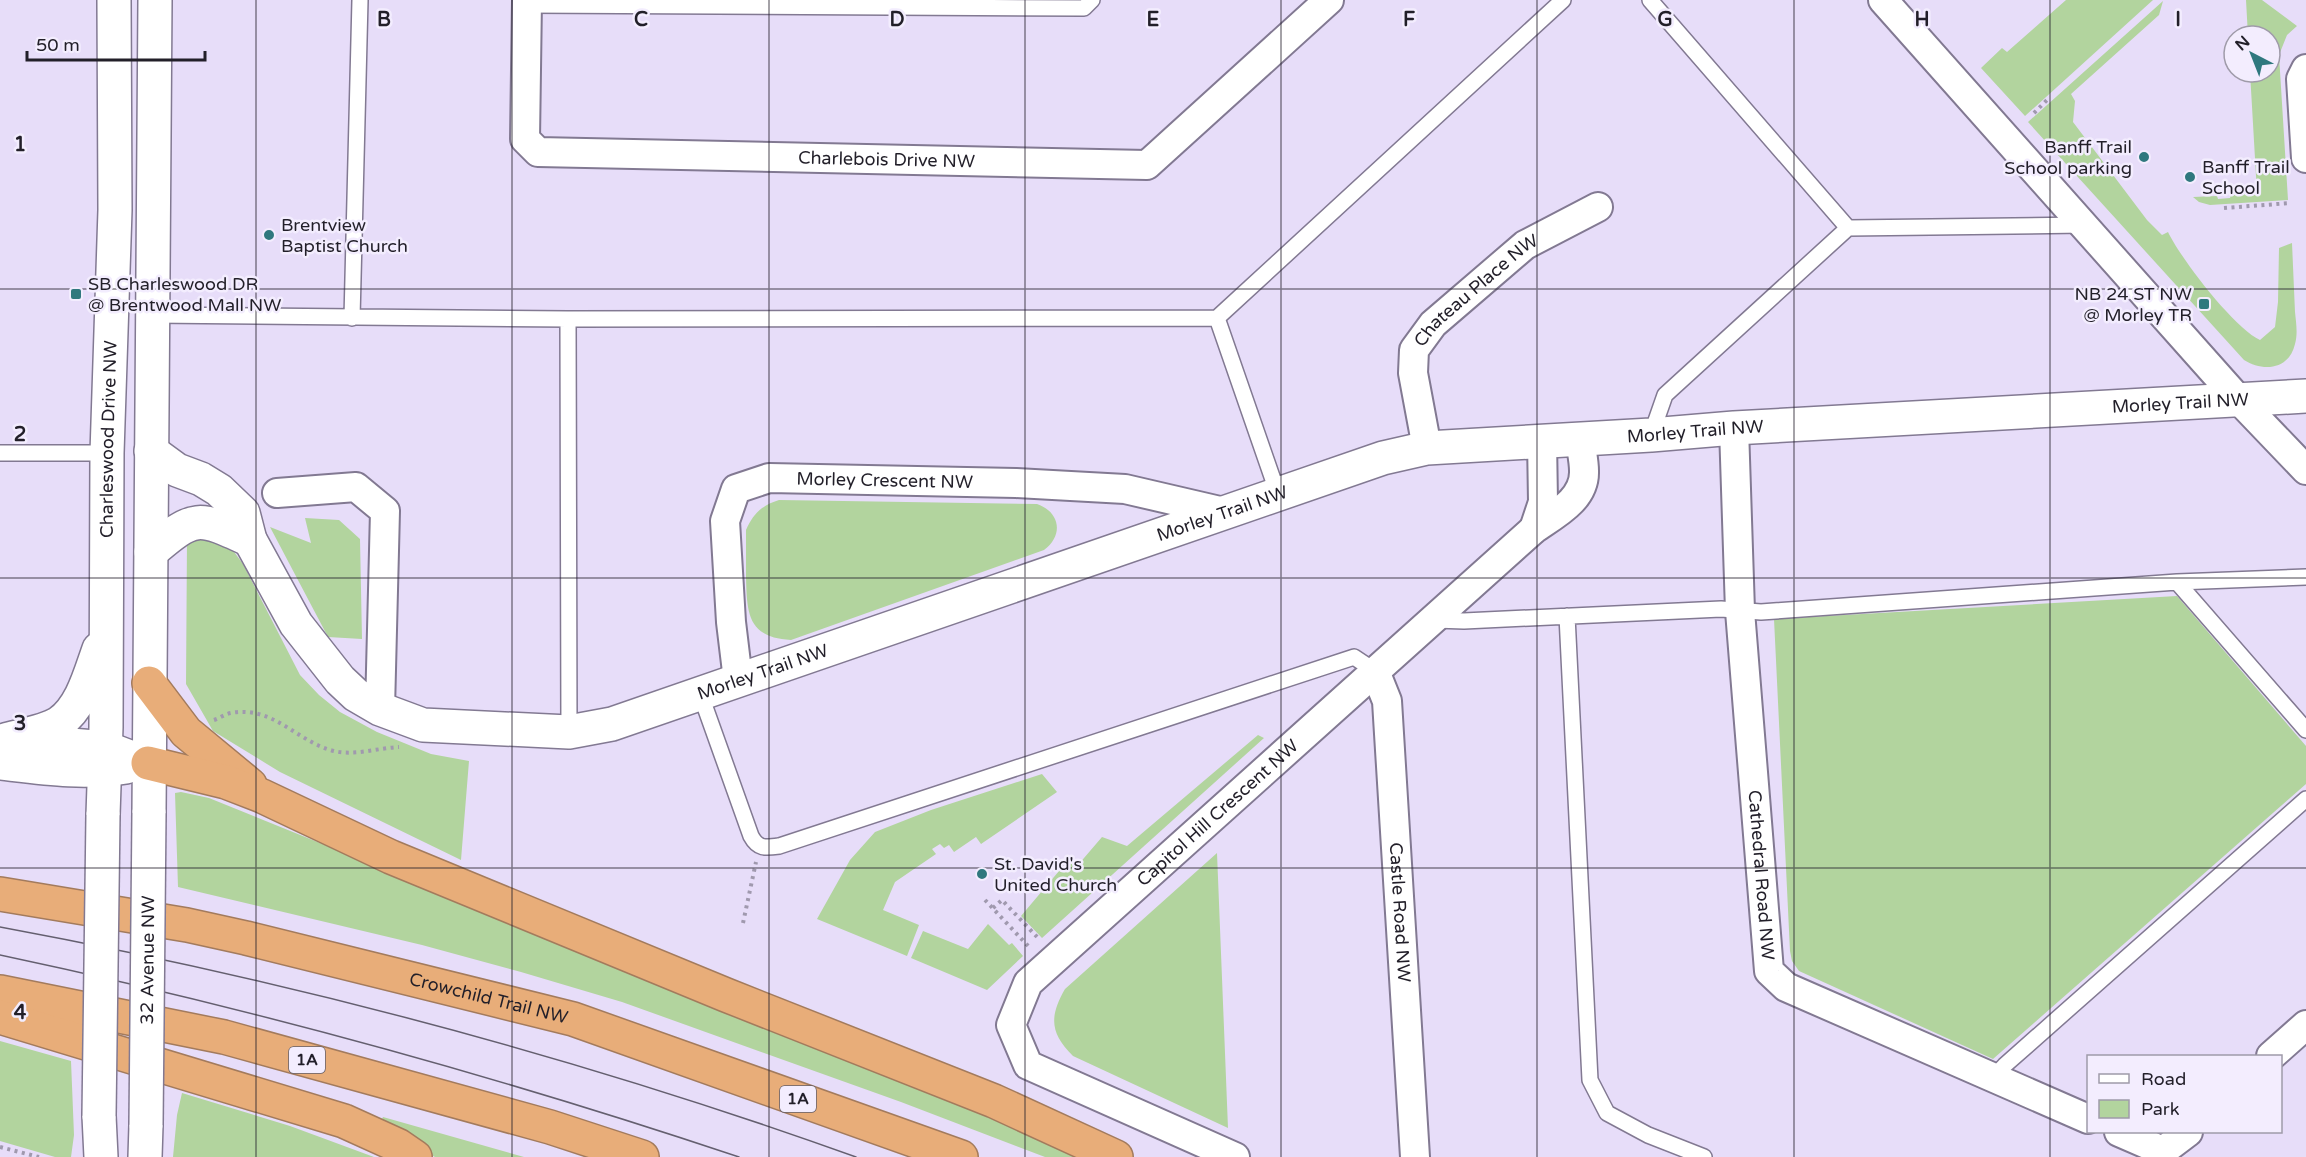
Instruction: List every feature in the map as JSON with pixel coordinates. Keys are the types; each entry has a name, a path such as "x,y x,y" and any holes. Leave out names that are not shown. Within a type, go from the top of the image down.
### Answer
{"highway":[{"path":"149,682 186,732 262,796"},
{"path":"148,763 226,783 262,796 391,857 726,995 994,1101 1116,1157"},
{"path":"0,873 187,926"},
{"name":"Crowchild Trail NW","path":"0,894 246,938 573,1018 961,1157"},
{"name":"1A","path":"0,992 224,1037 550,1127 642,1157"},
{"path":"0,1017 344,1121 399,1146 415,1157"}],"street":[{"name":"Charleswood Drive NW","path":"105,759 107,453 115,210 114,0"},
{"path":"2,747 72,771 105,759 148,763 155,0"},
{"name":"Charlebois Drive NW","path":"527,2 525,139 538,152 1147,165 1329,0"},
{"path":"1883,0 2239,400 2306,470"},
{"path":"2306,69 2301,79 2306,158"},
{"name":"Chateau Place NW","path":"1427,448 1413,373 1414,350 1433,324 1524,245 1598,207"},
{"name":"Morley Trail NW","path":"151,451 177,470 201,479 219,490 243,513 250,540 296,624 340,680 356,695 380,709 423,725 569,732 612,724 1383,458 1427,448 1734,428 2306,396"},
{"name":"Cathedral Road NW","path":"1734,428 1740,611 1769,971 1786,987 2087,1119"},
{"name":"Capitol Hill Crescent NW","path":"1235,1157 1028,1065 1011,1025 1028,983 1534,529 1568,506 1578,493 1584,474 1580,438"},
{"path":"1534,529 1543,502 1542,440"},
{"name":"Morley Crescent NW","path":"738,680 730,622 725,521 736,489 769,478 1016,483 1125,489 1224,512"},
{"path":"277,493 356,487 385,511 380,709"},
{"path":"151,552 177,530 199,522 214,524 250,540"},
{"path":"2,747 58,724 72,710 87,684 106,628"},
{"name":"Castle Road NW","path":"1375,671 1387,701 1415,1157"},
{"path":"102,1157 99,1116 105,759"},
{"name":"32 Avenue NW","path":"145,1157 148,763"},
{"path":"2272,1055 2306,1025"},
{"path":"2123,1133 2161,1154 2186,1133"}],"lane":[{"path":"352,318 360,0"},
{"path":"527,2 1084,8 1092,0"},
{"path":"152,315 568,320 1217,318 1563,0"},
{"path":"1650,0 1848,228"},
{"path":"1651,435 1665,395 1848,228 2084,225"},
{"path":"1217,318 1278,494"},
{"path":"568,320 569,732"},
{"path":"0,453 107,453"},
{"path":"1433,620 1721,609 1761,612 2177,582 2306,577"},
{"path":"2177,582 2306,730"},
{"path":"1567,616 1590,1080 1607,1113 1648,1135 1704,1157"},
{"path":"700,693 751,836 760,847 766,848 779,846 1354,657 1375,671"},
{"path":"1993,1078 2306,799"}],"path":[{"path":"2034,113 2048,99"},
{"path":"2224,208 2291,203"},
{"path":"209,721 229,713 246,711 277,720 321,747 336,752 398,747 419,750 423,725"},
{"path":"742,923 760,847"},
{"path":"985,900 1033,951"},
{"path":"993,908 1002,900 1042,942"},
{"path":"0,1147 39,1157"}],"green space":[{"path":"2066,0 2153,0 2025,116 1981,68 2002,48 2007,52"},
{"path":"2246,0 2262,0 2297,26 2287,35 2282,48 2282,24 2247,24"},
{"path":"2163,1 2159,15 2071,94 2075,101 2073,122 2147,220 2162,235 2168,232 2184,259 2209,292 2236,322 2260,340 2275,327 2279,248 2292,243 2296,340 2292,353 2281,364 2267,367 2244,360 2028,122"},
{"path":"2251,84 2281,84 2288,200 2210,205 2199,202 2193,197 2217,196 2218,199 2230,198 2231,195 2257,193"},
{"path":"779,500 1037,504 1051,512 1057,524 1057,531 1055,538 1044,550 791,640 776,638 758,628 752,621 747,601 746,530 759,511"},
{"path":"305,518 339,520 360,539 362,639 328,637 270,527 311,543"},
{"path":"202,534 229,545 243,564 300,675 319,695 340,712 377,732 431,754 469,761 461,860 280,772 213,731 186,684 187,540"},
{"path":"2177,596 2306,746 2306,784 1993,1059 1799,971 1792,961 1790,951 1774,619"},
{"path":"1258,735 1264,738 1042,938 1021,916 1070,858 1078,865 1102,837 1127,846"},
{"path":"1042,774 1057,792 981,844 976,837 954,852 949,845 944,848 940,844 932,849 936,854 895,882 883,910 919,925 907,956 817,919 850,860 875,832 931,810"},
{"path":"181,792 209,798 1095,1157 1045,1157 901,1102 622,1002 521,972 422,945 178,887 175,793"},
{"path":"1217,853 1228,1128 1073,1056 1060,1040 1054,1024 1056,1008 1065,989"},
{"path":"988,924 1009,945 1012,943 1023,956 987,990 911,958 923,931 968,949"},
{"path":"0,1041 71,1061 74,1135 71,1157 55,1157 0,1141"},
{"path":"182,1093 290,1126 374,1157 173,1157 177,1115"},
{"path":"383,1117 524,1157 435,1157 378,1128"}],"tram line":[{"path":"0,927 217,972 433,1025 646,1086 856,1157"},
{"path":"0,955 187,998 372,1045 557,1099 739,1157"}],"place":[{"name":"Banff Trail School parking","path":"2144,157"},
{"name":"Banff Trail School","path":"2190,177"},
{"name":"Brentview Baptist Church","path":"269,235"},
{"name":"SB Charleswood DR @ Brentwood Mall NW","path":"76,294"},
{"name":"NB 24 ST NW @ Morley TR","path":"2204,304"},
{"name":"St. David's United Church","path":"982,874"}]}
